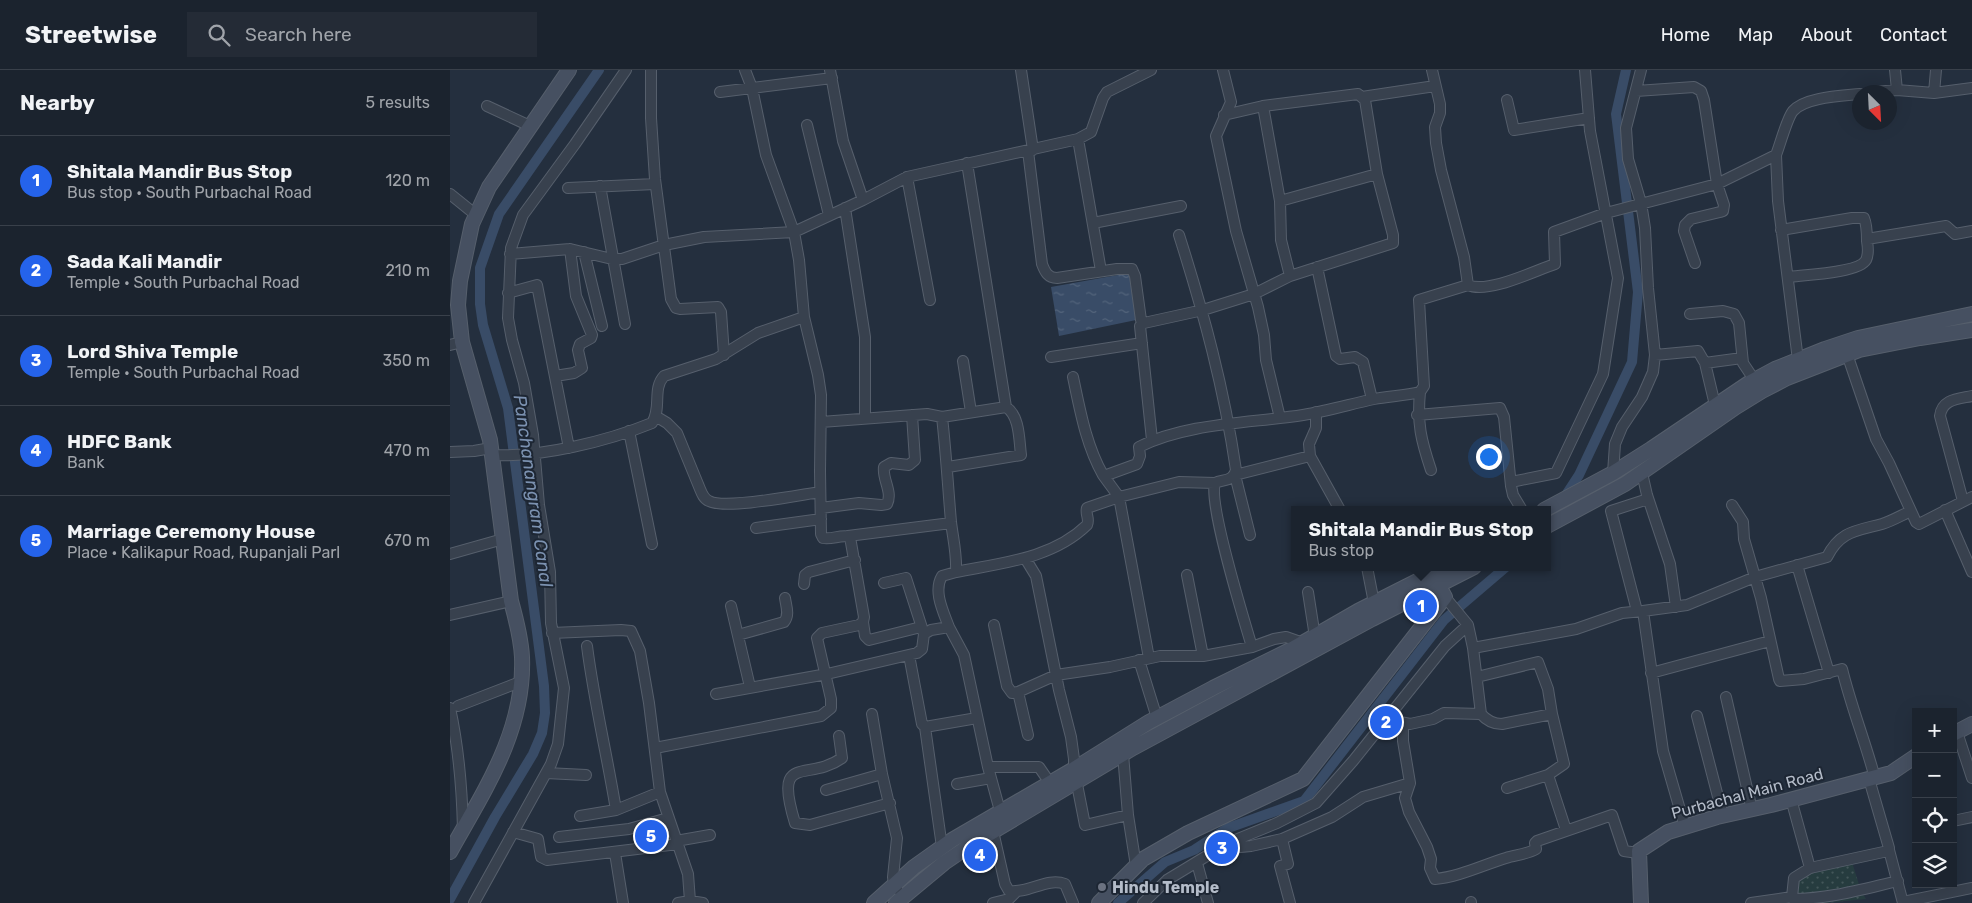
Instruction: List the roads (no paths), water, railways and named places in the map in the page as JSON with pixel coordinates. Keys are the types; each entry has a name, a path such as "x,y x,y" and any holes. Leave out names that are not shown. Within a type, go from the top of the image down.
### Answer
{"main road":[{"path":"450,852 496,770 508,742 518,703 522,658 511,601 503,539 496,453 456,344 460,281 468,237 489,187 569,70"},
{"path":"1551,523 1625,484 1758,386 1798,360 1865,336 1972,314"},
{"path":"1551,506 1607,476 1716,405 1758,386 1793,376 1859,350 1972,330"},
{"path":"874,903 914,867 1000,811 1050,783 1075,776 1123,754 1344,627 1374,603 1438,571"},
{"path":"1099,903 1143,859 1188,832 1303,779 1443,594 1469,571"},
{"path":"900,900 944,863 1075,776 1157,718 1309,640 1443,594"},
{"path":"1957,732 1972,724"},
{"name":"Purbachal Main Road","path":"1638,853 1664,834 1723,816 1891,773 1912,759"},
{"path":"1638,853 1641,903"}],"street":[{"path":"474,903 546,773 558,744 564,688 552,633 550,572 530,453 524,383 509,328 510,254 513,239 523,215 626,70"},
{"path":"651,70 651,118 655,184 671,300 680,309 718,307 722,312 724,355"},
{"path":"745,70 752,88 766,155 794,232 799,260 804,317 818,375 821,395 821,534 823,538 848,536 951,523"},
{"path":"1021,70 1042,264 1046,273 1052,278 1057,278 1117,269 1132,269 1135,276 1141,320 1144,323 1203,310 1254,294 1290,276 1392,242 1392,235 1377,174 1365,100 1362,97 1358,94 1264,106 1224,115"},
{"path":"510,254 570,249 612,259 622,258 664,245 704,237 794,232 907,177 1078,140 1091,132 1107,92 1151,70"},
{"path":"1222,70 1230,102 1216,136 1236,231 1264,335 1272,387 1280,418"},
{"path":"1432,70 1440,104 1440,113 1435,128 1436,143 1441,170 1464,257 1468,285"},
{"path":"1511,482 1556,473 1603,374 1618,278 1609,212 1590,131 1585,70"},
{"path":"1607,476 1615,444 1622,427 1642,397 1653,372 1655,355 1638,203 1628,158 1626,128 1641,70"},
{"path":"1895,70 1896,85"},
{"path":"1934,93 1936,70"},
{"path":"720,92 831,74 843,141 863,200"},
{"path":"1362,97 1436,86"},
{"path":"1636,91 1694,87 1701,91 1717,184 1724,205 1722,211 1692,219 1685,225 1684,231 1695,263"},
{"path":"1897,90 1934,93 1972,88"},
{"path":"1798,360 1781,230 1776,154 1792,112 1803,103 1852,95"},
{"path":"1507,100 1514,130 1589,118"},
{"path":"487,106 530,126"},
{"path":"1264,106 1280,201 1281,240 1290,276"},
{"path":"807,125 829,215"},
{"path":"1078,140 1101,271"},
{"path":"1431,470 1421,439 1417,415 1420,392 1424,386 1419,300 1468,285 1474,288 1490,286 1554,264 1554,232 1638,203 1717,184 1776,154"},
{"path":"967,163 1006,407"},
{"path":"1280,201 1377,174"},
{"path":"907,177 930,300"},
{"path":"568,188 655,184"},
{"path":"600,186 624,324"},
{"path":"450,194 476,215"},
{"path":"1093,223 1181,206"},
{"path":"845,208 865,337 865,419"},
{"path":"1781,230 1861,217 1864,218 1866,224 1868,254 1866,261 1861,265 1849,269 1788,277"},
{"path":"1867,239 1946,226 1955,234 1972,231"},
{"path":"1179,235 1203,310 1230,424 1235,475 1250,535"},
{"path":"555,376 574,373 582,368 578,350 580,344 591,338 592,335 576,296 570,249"},
{"path":"584,252 602,326"},
{"path":"1317,267 1336,356 1340,359 1355,357 1363,362 1372,400"},
{"path":"508,293 537,285 569,448"},
{"path":"1690,314 1723,311 1734,314 1739,323 1742,358 1747,372 1758,386"},
{"path":"450,452 530,453 569,448 652,423 656,417 659,381 664,376 724,355 758,333 804,317"},
{"path":"1140,326 1152,440"},
{"path":"1051,357 1142,343"},
{"path":"1655,355 1698,351 1705,363 1716,405"},
{"path":"1847,354 1876,439 1916,522 1919,524 1967,499 1940,416 1940,408 1954,399 1972,396"},
{"path":"1705,363 1742,358"},
{"path":"963,361 971,412"},
{"path":"1073,377 1081,416 1093,452 1104,476 1119,497 1144,659 1157,718"},
{"path":"1104,476 1137,464 1140,456 1139,447 1152,440 1180,432 1316,412 1420,392"},
{"path":"821,422 927,414 942,416 1006,407 1013,412 1021,455 948,467"},
{"path":"1417,415 1500,408 1504,418 1513,495 1520,506"},
{"path":"1316,412 1316,428 1309,444 1310,456 1338,506"},
{"path":"756,528 859,503 887,504 889,494 883,472 884,467 891,463 909,465 915,460 912,415"},
{"path":"942,416 948,467 951,523 957,556 956,572"},
{"path":"656,417 667,423 677,434 700,489 708,501 730,505 820,492"},
{"path":"629,431 652,544"},
{"path":"1000,811 988,767 964,655 949,627 940,602 938,582 942,576 1025,558 1056,547 1083,530 1089,522 1086,511 1090,505 1178,482 1215,483 1230,479 1235,475 1310,456"},
{"path":"1642,472 1648,499 1670,564 1676,607"},
{"path":"1215,483 1214,496 1227,560 1252,647"},
{"path":"1648,499 1611,511 1640,611 1662,751 1685,827"},
{"path":"1732,505 1743,522 1744,540 1755,577 1780,681 1804,679 1842,669 1850,703 1865,741 1872,778 1903,903 1972,888"},
{"path":"1945,510 1972,572"},
{"path":"1473,648 1576,629 1622,613 1687,605 1755,577 1827,557 1834,545 1847,534 1885,523 1911,511"},
{"path":"848,536 852,540 864,617 863,622 866,636 869,640 949,627"},
{"path":"450,554 503,539"},
{"path":"1025,558 1036,576 1072,743 1075,776 1085,826 1128,815"},
{"path":"804,584 805,575 809,572 855,560"},
{"path":"1797,565 1829,673"},
{"path":"1368,571 1374,603"},
{"path":"1187,575 1203,656"},
{"path":"716,694 827,674 920,651 922,630 906,578 884,583"},
{"path":"994,625 1007,686 1012,693 1056,674 1110,667 1160,656 1203,656 1252,647 1286,637 1309,640 1308,592"},
{"path":"1443,594 1468,624 1473,648 1481,714 1495,724 1552,714"},
{"path":"738,635 784,622 788,612 784,598"},
{"path":"450,615 511,601"},
{"path":"731,606 750,687"},
{"path":"655,748 821,716 831,708 827,674 817,638 818,635 863,622"},
{"path":"1143,903 1167,880 1219,848 1277,823 1316,803 1353,761 1445,646 1468,624"},
{"path":"552,633 621,630 631,632 640,651 660,792 688,874 682,902 703,903"},
{"path":"1651,672 1770,641"},
{"path":"587,646 594,697 616,810"},
{"path":"909,655 919,719 925,726 942,847"},
{"path":"1477,677 1538,662 1548,689 1564,764 1548,775 1507,788"},
{"path":"463,829 461,775 454,707 520,682"},
{"path":"1018,692 1028,735"},
{"path":"1726,697 1752,810"},
{"path":"1385,720 1410,724 1433,719 1444,713 1481,714"},
{"path":"872,714 882,774 897,838 893,877 900,900"},
{"path":"1697,716 1723,816"},
{"path":"925,726 977,718"},
{"path":"1402,723 1410,783 1405,798 1409,812 1427,847 1431,859 1430,868 1434,879 1458,875 1506,858 1532,852 1536,849 1535,843 1537,841 1612,815 1624,851 1638,853"},
{"path":"838,736 842,758 834,764 798,772 791,776 788,783 796,822 810,825 890,803"},
{"path":"1957,738 1972,778"},
{"path":"1123,754 1128,815 1136,866"},
{"path":"988,767 1039,767 1050,783"},
{"path":"546,773 586,775"},
{"path":"826,790 882,774"},
{"path":"1548,775 1566,830"},
{"path":"957,784 991,778"},
{"path":"1219,848 1250,846 1282,839 1332,817 1363,797 1410,783"},
{"path":"580,816 616,810 660,792"},
{"path":"1791,799 1810,868"},
{"path":"1957,820 1972,817"},
{"path":"559,838 624,830 668,818"},
{"path":"993,831 1004,884 1009,891 1016,892 1058,881 1065,884 1073,903"},
{"path":"513,832 538,839 541,857 544,860 615,853 710,835"},
{"path":"1282,839 1288,864 1280,866 1290,903"},
{"path":"1792,896 1794,878 1810,868 1889,850"},
{"path":"615,853 623,903"},
{"path":"1197,863 1208,903"},
{"path":"1751,903 1792,896 1793,899 1811,899 1842,895 1898,881"},
{"path":"993,903 1009,899 1016,892"}],"water":[{"path":"1129,273 1136,320 1059,336 1051,287"}],"waterway":[{"name":"Panchanangram Canal","path":"450,899 495,817 533,754 542,733 545,713 544,686 508,408 483,325 480,304 480,268 499,214 599,70"},
{"path":"1551,518 1579,475 1632,362 1638,292 1616,114 1626,70"},
{"path":"1118,903 1165,862 1194,850 1228,828 1304,801 1444,620 1501,571"}],"place":[{"name":"Shitala Mandir Bus Stop","path":"1421,606"},
{"name":"Sada Kali Mandir","path":"1386,722"},
{"name":"Marriage Ceremony House","path":"651,836"},
{"name":"Lord Shiva Temple","path":"1222,848"},
{"name":"HDFC Bank","path":"980,855"},
{"name":"Hindu Temple","path":"1102,887"}]}
